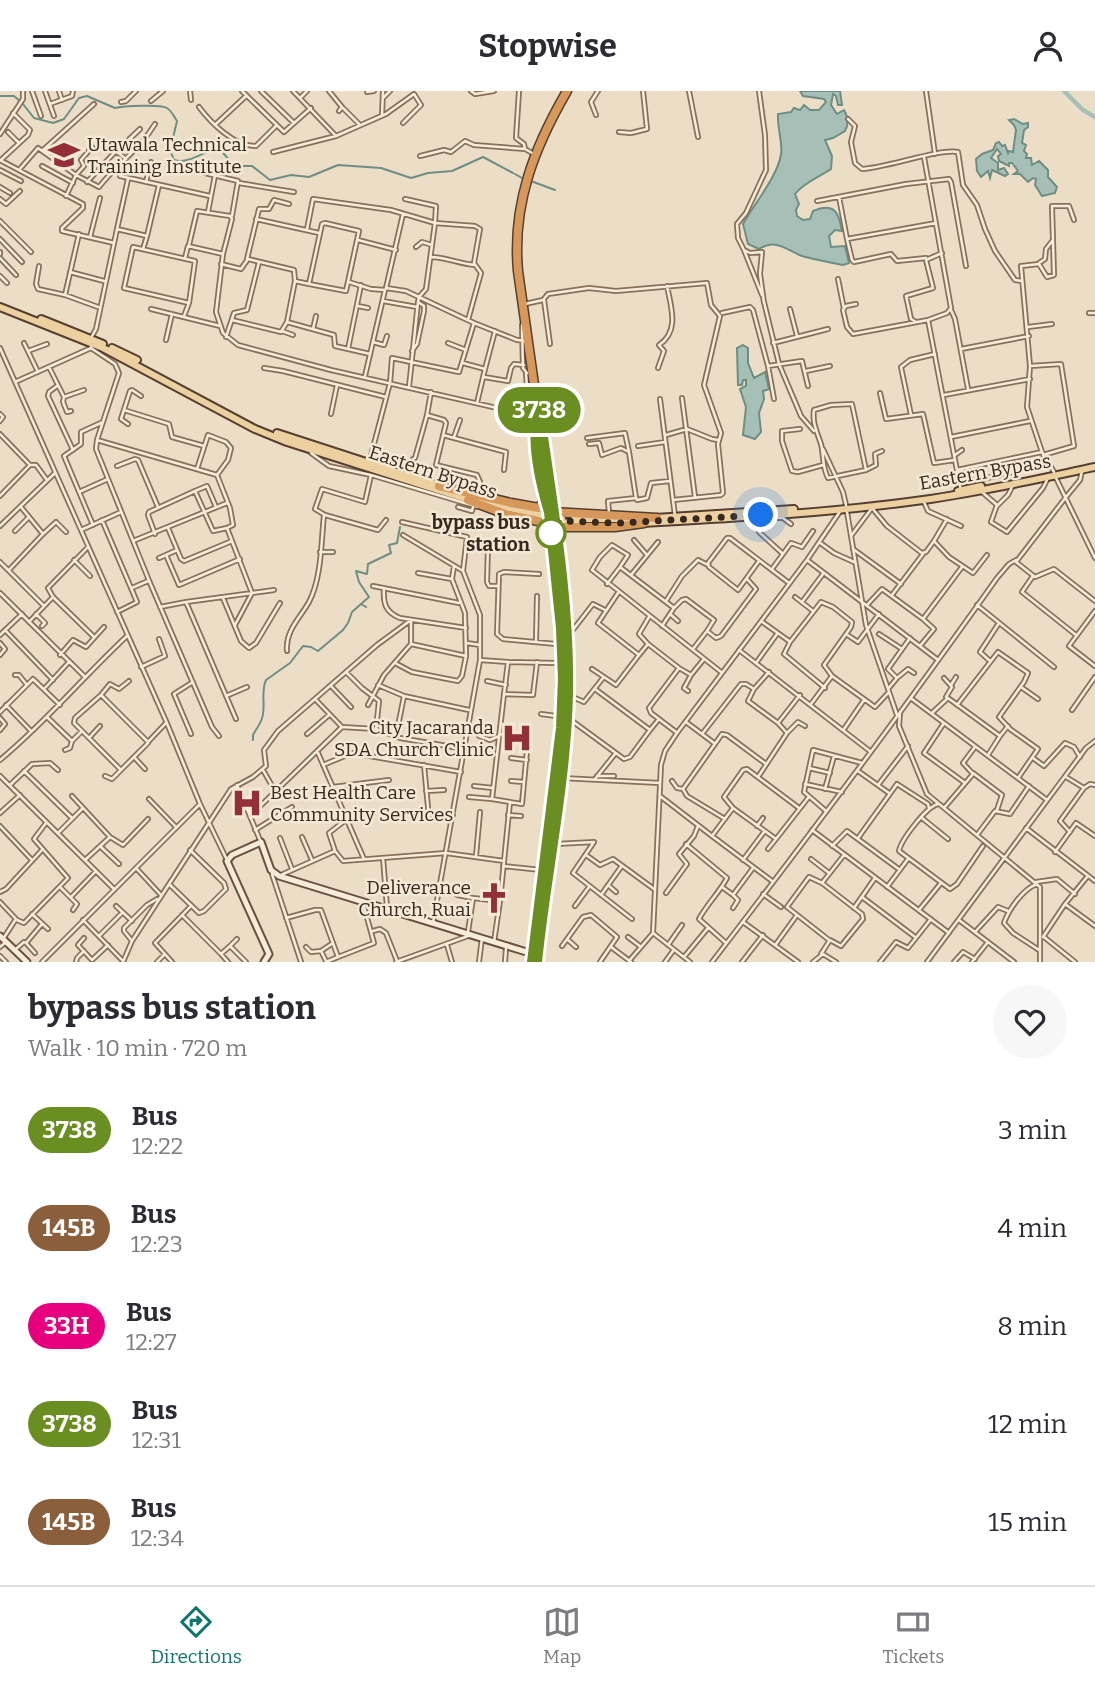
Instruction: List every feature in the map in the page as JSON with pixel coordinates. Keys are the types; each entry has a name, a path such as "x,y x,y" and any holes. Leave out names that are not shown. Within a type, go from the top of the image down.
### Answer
{"highway":[{"path":"534,959 553,844 568,695 553,512 535,429 538,413 532,392 517,248 524,187 534,154 567,91"},
{"path":"543,469 564,627"},
{"path":"439,486 539,508 545,499"},
{"path":"470,503 543,522 552,545"},
{"path":"553,512 610,520 657,517"},
{"path":"554,527 615,527 644,523"},
{"path":"534,959 566,667"}],"main road":[{"name":"Eastern Bypass","path":"0,306 132,358 258,425 364,463 399,481 470,503 501,508"},
{"name":"Eastern Bypass","path":"92,343 255,429 301,446 439,486 522,516 573,523 610,520 644,523 761,513 774,515 844,510 961,487 1052,475 1095,466"},
{"name":"Eastern Bypass","path":"657,517 872,507 1013,485 1095,466"}],"street":[{"path":"0,134 24,92 30,91 41,116"},
{"path":"45,91 54,116"},
{"path":"59,91 62,100"},
{"path":"50,104 72,96 73,91"},
{"path":"121,102 126,101 136,91"},
{"path":"150,101 163,91"},
{"path":"190,91 191,100"},
{"path":"242,91 284,132 311,108"},
{"path":"261,91 294,123"},
{"path":"293,91 336,136"},
{"path":"300,98 307,91"},
{"path":"329,91 360,125"},
{"path":"366,92 374,91"},
{"path":"382,115 383,91"},
{"path":"383,98 390,91"},
{"path":"272,152 336,136 382,115 416,91"},
{"path":"471,91 475,94 494,91"},
{"path":"519,91 515,133 525,149"},
{"path":"596,115 591,102 598,91"},
{"path":"619,132 631,133 647,129 643,91"},
{"path":"689,91 698,137"},
{"path":"759,91 767,164 763,180 746,213 737,224 738,241 755,276 779,364 801,416 816,433"},
{"path":"926,91 935,154"},
{"path":"403,123 421,105 415,95 412,95"},
{"path":"216,124 246,96"},
{"path":"42,151 94,104"},
{"path":"198,107 224,132 253,146 277,125"},
{"path":"339,111 342,107"},
{"path":"13,113 30,129 28,135 1,160 83,204 83,208 62,230 114,243"},
{"path":"848,118 855,126 851,142 855,163 860,169 956,151 959,154 963,185 978,205 995,251 1015,280 1022,281"},
{"path":"0,124 5,126"},
{"path":"19,170 37,149 99,187 134,152 155,124"},
{"path":"87,181 139,129"},
{"path":"8,132 19,143"},
{"path":"420,156 444,150 451,152 465,141 474,145 525,149 534,154"},
{"path":"126,144 134,152"},
{"path":"66,196 76,175 85,166 81,160 92,147"},
{"path":"117,151 126,159"},
{"path":"924,157 951,310 969,390"},
{"path":"146,183 151,162"},
{"path":"42,166 73,183"},
{"path":"0,170 21,181"},
{"path":"205,173 239,183 294,192"},
{"path":"208,212 215,175"},
{"path":"120,176 211,196"},
{"path":"15,382 92,343 128,179"},
{"path":"817,201 947,179 951,182 966,266"},
{"path":"239,183 215,305 226,337 247,349 477,404 538,413"},
{"path":"144,249 159,185"},
{"path":"0,187 10,193"},
{"path":"221,264 241,269 247,259 259,209 269,209 275,189"},
{"path":"0,199 6,204 20,191"},
{"path":"839,197 852,260 891,254 897,261 927,258 942,253"},
{"path":"90,237 100,198"},
{"path":"307,229 313,199 403,214 435,223 475,226 481,229 475,265"},
{"path":"405,199 436,206 424,306 417,344 412,351"},
{"path":"273,201 289,204"},
{"path":"1039,264 1047,277 1055,275 1052,206 1069,207 1074,220"},
{"path":"185,258 199,210 232,217"},
{"path":"365,377 403,214"},
{"path":"256,219 319,233"},
{"path":"0,221 30,252"},
{"path":"847,239 936,223"},
{"path":"295,281 342,292 347,289 358,240 357,230 322,224 309,284"},
{"path":"117,229 147,236"},
{"path":"65,295 79,234"},
{"path":"0,239 22,262"},
{"path":"358,240 396,250"},
{"path":"1053,240 1046,249 1045,259 1039,264 1022,266 1029,336 1030,379 1027,407 1052,475 1066,497 1094,556"},
{"path":"416,247 422,242 432,245"},
{"path":"188,246 223,254"},
{"path":"184,316 189,303 196,263 185,258 132,248 124,288 189,303"},
{"path":"744,250 750,253 762,252 760,274 764,303"},
{"path":"0,254 16,275"},
{"path":"431,257 444,257 453,262 475,265 481,273 468,320"},
{"path":"916,322 911,319 906,296 933,288 927,258"},
{"path":"247,259 294,270 295,281 282,331"},
{"path":"226,337 235,312 247,310 259,262"},
{"path":"39,266 36,284 38,289 99,307"},
{"path":"70,272 105,281"},
{"path":"0,276 7,283"},
{"path":"838,279 846,327 853,334 928,320 951,310"},
{"path":"349,282 370,289 401,289 417,298 424,306"},
{"path":"551,344 544,300 548,294 589,288 616,291 706,283 711,305 720,315 704,385 721,431 718,440 723,493 673,500"},
{"path":"348,349 360,285"},
{"path":"658,368 664,351 659,345 670,334 673,323 667,286"},
{"path":"409,387 417,298 426,289"},
{"path":"417,298 425,298 474,323 526,341"},
{"path":"383,300 417,307"},
{"path":"523,305 544,300"},
{"path":"844,309 856,304"},
{"path":"358,306 368,308"},
{"path":"722,313 750,307 753,310 774,399"},
{"path":"151,309 220,326"},
{"path":"790,309 797,337"},
{"path":"1089,313 1095,313"},
{"path":"166,340 172,314"},
{"path":"313,329 316,316"},
{"path":"232,320 293,335"},
{"path":"928,320 961,487 1014,471"},
{"path":"286,322 334,335 335,345 370,354"},
{"path":"364,463 390,383 392,358 460,371 474,323"},
{"path":"1028,327 1052,324"},
{"path":"774,343 828,329"},
{"path":"477,404 495,331"},
{"path":"373,342 384,345 387,335"},
{"path":"961,349 1029,336"},
{"path":"24,343 38,372"},
{"path":"92,343 115,364 120,373 96,449 160,607 212,727 219,736"},
{"path":"448,343 466,350"},
{"path":"28,351 47,344"},
{"path":"0,348 271,959 264,962"},
{"path":"524,365 527,351"},
{"path":"911,415 901,367 910,361 935,354"},
{"path":"768,366 801,360 808,386"},
{"path":"463,363 485,369"},
{"path":"484,377 508,381 514,364 524,365 530,373"},
{"path":"957,470 1074,446 1061,365 1030,366"},
{"path":"805,371 830,366"},
{"path":"49,367 64,397 67,412 71,411"},
{"path":"264,369 283,371 386,397"},
{"path":"943,396 1030,379"},
{"path":"331,414 337,385"},
{"path":"57,386 48,395 73,450"},
{"path":"64,397 83,390"},
{"path":"128,424 121,420 131,390 141,396"},
{"path":"413,459 427,415 431,392"},
{"path":"880,393 886,418 921,413 934,463 955,458 962,450"},
{"path":"682,398 695,497"},
{"path":"660,399 675,516"},
{"path":"866,470 851,403 814,410 816,433 836,477 851,536 867,629 899,715 899,726"},
{"path":"124,410 169,424 172,437 204,446"},
{"path":"0,414 3,417 0,421"},
{"path":"427,415 446,421 436,465 477,475 480,482 478,495"},
{"path":"454,438 460,420"},
{"path":"93,525 64,456 81,444 81,432 104,421"},
{"path":"951,437 1031,421"},
{"path":"665,440 667,434 687,429 718,440"},
{"path":"800,429 782,431 782,441 792,471 798,472 823,465"},
{"path":"587,438 625,433 636,498"},
{"path":"0,434 30,465"},
{"path":"197,469 208,435 226,442 231,448 228,460 217,475"},
{"path":"443,435 506,452 505,470"},
{"path":"97,440 217,475"},
{"path":"638,446 665,440"},
{"path":"589,444 599,443 602,455 621,448 629,451"},
{"path":"301,446 301,449 313,454 324,465 399,481"},
{"path":"821,446 827,477 866,470 876,465 875,454 882,451"},
{"path":"141,452 137,459 158,507"},
{"path":"117,465 137,459"},
{"path":"1,493 30,465 36,465 47,480"},
{"path":"712,962 858,771 1002,571 1016,560 1080,480 1083,470"},
{"path":"0,526 55,473"},
{"path":"195,491 214,532 233,524 217,475"},
{"path":"365,502 371,475"},
{"path":"1013,485 997,506 991,520 1007,532 1052,475"},
{"path":"79,492 108,479"},
{"path":"610,520 608,501 647,498 650,484 671,481"},
{"path":"155,534 148,513 158,507 207,486 216,507"},
{"path":"373,504 321,490 315,509 324,515 378,530 386,520"},
{"path":"979,491 997,506"},
{"path":"923,500 927,511 961,526"},
{"path":"133,541 228,503"},
{"path":"458,507 472,511 470,503"},
{"path":"20,507 43,534"},
{"path":"851,536 872,507 887,526 922,553"},
{"path":"611,947 630,962 653,933 660,783 665,751 844,510"},
{"path":"80,530 121,512"},
{"path":"287,651 287,637 315,587 324,515"},
{"path":"774,515 775,518 784,518 791,524"},
{"path":"15,531 29,517"},
{"path":"892,595 922,553 926,552 934,541 947,519"},
{"path":"103,520 137,603 117,612"},
{"path":"9,571 57,522 66,532"},
{"path":"402,522 465,536 468,545 463,571 480,612 480,660 433,923"},
{"path":"167,528 184,561 232,541"},
{"path":"227,528 252,593 235,625"},
{"path":"771,570 792,543 802,547 813,531"},
{"path":"759,532 783,554"},
{"path":"403,535 463,571"},
{"path":"708,565 728,537 789,583"},
{"path":"634,540 647,555"},
{"path":"934,541 939,548 971,572 974,572 987,555"},
{"path":"631,575 658,542"},
{"path":"819,542 834,553 854,562"},
{"path":"468,545 488,545 487,582 489,586 499,586"},
{"path":"607,584 628,555 612,545 592,570 607,584 618,593 722,672"},
{"path":"88,547 48,589 94,637"},
{"path":"853,549 901,584"},
{"path":"159,558 177,550"},
{"path":"320,551 333,552"},
{"path":"166,555 178,585 240,559"},
{"path":"666,601 682,576 698,560 738,590 759,561"},
{"path":"807,560 938,660"},
{"path":"1016,560 1036,577 1054,569 1095,601"},
{"path":"74,561 90,576"},
{"path":"0,562 44,606"},
{"path":"396,663 412,672 458,681 462,675 466,656 466,628 452,579 454,566"},
{"path":"620,567 674,608"},
{"path":"923,619 962,567"},
{"path":"539,574 501,572 498,636 502,639 564,647"},
{"path":"418,573 452,579"},
{"path":"802,602 824,573"},
{"path":"1033,576 1022,592 1076,635"},
{"path":"707,631 716,638 721,636 749,599 756,587 746,578"},
{"path":"132,588 149,580"},
{"path":"373,586 461,604"},
{"path":"384,588 387,611 400,618 466,628"},
{"path":"867,605 881,589 892,595 934,629 920,646"},
{"path":"160,607 274,590"},
{"path":"0,593 85,677"},
{"path":"618,593 605,610 599,624 639,655"},
{"path":"536,642 537,596"},
{"path":"29,622 53,597"},
{"path":"795,597 813,611"},
{"path":"223,598 245,646 252,647 281,603"},
{"path":"662,626 674,608 686,599 713,620 693,649"},
{"path":"186,602 236,719"},
{"path":"825,688 785,656 784,652 821,602 851,620 852,625 824,665 832,676 876,707 897,678 908,669 914,673"},
{"path":"480,660 558,662 564,647 593,604 605,610"},
{"path":"977,605 1055,667"},
{"path":"1095,611 1069,648 1095,666"},
{"path":"0,635 22,614"},
{"path":"36,614 45,623 42,627"},
{"path":"670,614 678,621"},
{"path":"846,634 857,642 878,614"},
{"path":"649,617 638,636 691,675"},
{"path":"368,705 378,685 411,645 411,620"},
{"path":"83,920 123,962 132,941 158,899 231,789 266,765 264,754 278,731 377,645 411,620"},
{"path":"761,621 790,642"},
{"path":"990,661 980,652 999,623"},
{"path":"60,655 73,640 77,640 84,647 104,627"},
{"path":"5,630 53,680"},
{"path":"756,663 777,634"},
{"path":"879,634 902,649"},
{"path":"0,760 60,705 127,636"},
{"path":"897,678 888,669 911,638"},
{"path":"141,667 165,656 159,639"},
{"path":"0,643 5,649 0,655"},
{"path":"467,643 480,645"},
{"path":"592,669 614,685 618,684 648,644"},
{"path":"411,645 466,656"},
{"path":"739,650 871,752"},
{"path":"957,705 1000,652 1028,673 999,718 1038,750 1018,778"},
{"path":"688,691 684,688 705,659"},
{"path":"45,688 69,662"},
{"path":"492,799 508,662"},
{"path":"505,694 533,695 537,662"},
{"path":"677,733 651,713 649,708 679,668"},
{"path":"769,672 754,689 748,699 749,703 778,723 787,733"},
{"path":"347,673 380,702 376,729"},
{"path":"15,675 19,675 27,685"},
{"path":"811,703 832,676"},
{"path":"932,713 946,697 956,677"},
{"path":"1072,710 1095,677"},
{"path":"568,695 584,702 603,678"},
{"path":"944,678 951,685"},
{"path":"0,712 33,679 60,705"},
{"path":"121,770 74,721 110,684 119,689 130,681"},
{"path":"487,681 506,685"},
{"path":"191,734 174,696 193,682"},
{"path":"702,734 741,684 754,689"},
{"path":"378,685 404,696 471,710"},
{"path":"331,686 351,707"},
{"path":"226,696 247,687"},
{"path":"1021,687 1038,699"},
{"path":"595,689 650,730"},
{"path":"100,695 148,742"},
{"path":"778,723 800,695"},
{"path":"396,736 404,696"},
{"path":"946,697 1000,736"},
{"path":"911,698 1046,800"},
{"path":"315,699 342,727 376,729 396,736 465,749"},
{"path":"844,729 864,700"},
{"path":"6,705 32,732"},
{"path":"541,714 556,716"},
{"path":"307,734 329,715"},
{"path":"47,717 72,741"},
{"path":"567,717 624,759 628,758 659,719"},
{"path":"0,719 5,724 0,730"},
{"path":"894,721 899,726 918,776 930,797 1041,889 1040,962"},
{"path":"685,722 714,743"},
{"path":"105,776 111,779 166,723"},
{"path":"758,777 787,733 797,723 805,726"},
{"path":"944,723 924,753 965,783"},
{"path":"89,738 100,726"},
{"path":"988,755 1008,726"},
{"path":"250,816 342,727"},
{"path":"65,750 82,731"},
{"path":"683,789 722,734 766,764"},
{"path":"469,797 522,804 527,760 526,738 500,735 490,740 479,736"},
{"path":"927,962 1046,800 1090,743 1095,741"},
{"path":"1033,758 1044,766 1065,743 1073,747 1080,757"},
{"path":"878,785 908,746"},
{"path":"975,747 963,763 1002,795 998,810 977,835"},
{"path":"826,811 804,792 814,750 863,764"},
{"path":"317,751 364,859"},
{"path":"323,765 352,753 461,772"},
{"path":"596,778 615,754"},
{"path":"825,789 834,756"},
{"path":"134,757 145,769"},
{"path":"511,758 527,760"},
{"path":"10,785 32,764 46,762 58,769"},
{"path":"424,765 429,818 453,815"},
{"path":"809,768 830,773"},
{"path":"262,769 275,792"},
{"path":"776,839 733,808 724,797 743,770 747,769 799,809"},
{"path":"24,771 72,818"},
{"path":"858,771 889,793"},
{"path":"944,808 973,773"},
{"path":"0,776 114,890"},
{"path":"596,778 614,776"},
{"path":"1066,777 1084,789"},
{"path":"561,778 660,783"},
{"path":"333,787 389,780"},
{"path":"511,781 524,782"},
{"path":"672,781 677,788 683,789"},
{"path":"858,838 898,783 928,806 938,804"},
{"path":"805,784 842,792"},
{"path":"1070,832 1060,821 1084,789 1090,784 1095,785"},
{"path":"237,785 261,842 301,962"},
{"path":"474,786 494,788"},
{"path":"998,810 1010,814 1029,786"},
{"path":"683,789 687,796 725,819"},
{"path":"426,791 444,790"},
{"path":"0,813 20,795"},
{"path":"72,796 110,837 123,845 148,819"},
{"path":"660,796 772,881"},
{"path":"768,849 808,797"},
{"path":"930,797 922,818 898,849 908,859 948,888 952,888 983,846"},
{"path":"149,799 176,827"},
{"path":"494,942 510,802"},
{"path":"42,962 200,804"},
{"path":"255,830 292,807"},
{"path":"712,836 733,808"},
{"path":"58,833 82,809"},
{"path":"476,856 481,812"},
{"path":"508,815 521,816"},
{"path":"757,826 762,818"},
{"path":"922,818 948,839"},
{"path":"347,819 329,833 335,851 344,861 446,853 504,861"},
{"path":"0,902 16,919 24,923 68,876 34,838 47,823"},
{"path":"1055,852 1077,823 1095,835"},
{"path":"0,826 31,860"},
{"path":"666,893 687,864 679,853 694,836 698,826"},
{"path":"1026,828 1095,881"},
{"path":"811,830 949,933"},
{"path":"832,846 846,831 900,870"},
{"path":"743,860 764,832"},
{"path":"85,860 110,837"},
{"path":"302,837 312,860"},
{"path":"280,838 292,869"},
{"path":"227,861 232,855 261,842"},
{"path":"553,844 594,842 573,873 632,919"},
{"path":"685,844 727,878 699,919 727,943"},
{"path":"101,847 119,864"},
{"path":"0,892 42,849"},
{"path":"169,884 190,907 201,913 226,887 190,850"},
{"path":"279,876 335,851"},
{"path":"586,855 600,865 612,859 654,889"},
{"path":"822,883 844,855"},
{"path":"383,858 387,908"},
{"path":"811,859 829,873"},
{"path":"887,887 908,859"},
{"path":"503,866 541,870"},
{"path":"601,895 622,866"},
{"path":"136,868 161,895"},
{"path":"733,895 753,868"},
{"path":"271,870 279,876 505,945 534,959"},
{"path":"71,897 96,871"},
{"path":"1042,936 1088,876"},
{"path":"813,877 822,883 862,914 863,919 841,946 787,906 806,880 813,877"},
{"path":"853,908 875,878"},
{"path":"1040,950 1006,927 1004,921 1009,911 1037,883 1057,879 1075,894"},
{"path":"0,882 6,888"},
{"path":"1041,889 1047,882"},
{"path":"919,910 941,883"},
{"path":"608,885 616,892"},
{"path":"60,887 77,905 73,910"},
{"path":"575,906 589,887"},
{"path":"722,887 738,900 733,908"},
{"path":"763,894 781,907"},
{"path":"457,895 500,901"},
{"path":"862,897 916,938"},
{"path":"469,935 473,898"},
{"path":"132,941 124,931 147,905 158,899"},
{"path":"321,951 326,962 374,944 362,901"},
{"path":"1065,904 1095,926"},
{"path":"116,906 132,921"},
{"path":"172,962 155,943 190,907"},
{"path":"975,932 998,907 1009,911"},
{"path":"286,918 318,909 322,913 338,957"},
{"path":"99,936 122,913"},
{"path":"32,914 48,929"},
{"path":"182,915 228,962"},
{"path":"562,946 583,917 589,915 617,935 617,939 600,962"},
{"path":"775,945 797,915"},
{"path":"0,947 16,919"},
{"path":"880,962 896,943 907,948 931,919"},
{"path":"959,920 1014,962"},
{"path":"743,922 797,962"},
{"path":"15,950 26,943 41,924"},
{"path":"668,945 682,925"},
{"path":"684,957 708,928"},
{"path":"372,932 380,929 386,933 396,962 469,935"},
{"path":"653,933 690,962"},
{"path":"742,962 762,935"},
{"path":"1042,936 1074,962"},
{"path":"628,937 641,947"},
{"path":"83,938 78,944 93,960 108,945"},
{"path":"479,962 482,938"},
{"path":"221,954 237,939"},
{"path":"566,939 576,947"},
{"path":"3,940 25,962"},
{"path":"3,940 25,962"},
{"path":"813,962 830,940"},
{"path":"954,962 963,951 973,960 988,942"},
{"path":"26,943 36,953"},
{"path":"306,947 311,952 321,951 333,943"},
{"path":"447,944 452,962"},
{"path":"505,945 505,962"},
{"path":"230,946 246,962"},
{"path":"665,962 674,950"},
{"path":"76,962 84,951"},
{"path":"157,962 165,954"},
{"path":"821,954 836,962"},
{"path":"0,956 6,962"}],"water":[{"path":"800,91 840,91 842,105 838,105 833,94 831,105 837,114 844,110 847,118 845,131 825,140 832,156 831,169 807,183 795,194 799,204 797,216 803,220 810,219 813,211 820,208 831,208 837,214 842,231 835,230 829,236 831,247 845,246 849,263 843,265 802,256 776,245 759,249 748,244 743,224 771,181 779,163 781,150 778,114 791,112 794,108 800,110 804,105 810,110 819,110 826,102 824,99 803,96"},
{"path":"1014,119 1023,124 1028,123 1022,143 1026,145 1026,158 1031,158 1032,165 1039,161 1048,170 1048,177 1057,187 1055,193 1042,196 1035,185 1036,179 1028,182 1020,174 1014,174 1018,171 1012,163 1009,163 1009,166 999,161 998,156 1001,154 997,149 991,158 998,163 998,170 1004,168 1008,174 1005,176 992,170 990,178 988,171 981,177 977,171 976,159 993,150 996,143 1005,145 1008,153 1013,152 1016,130 1009,120"},
{"path":"743,345 748,348 748,363 754,378 765,372 769,389 763,391 764,399 759,413 761,432 755,439 743,435 746,407 740,389 746,386 746,380 743,380 742,385 738,385 737,348"}],"waterway":[{"path":"1064,91 1083,110 1095,117"},
{"path":"0,96 14,96 20,101"},
{"path":"23,104 34,118 53,123 64,119 79,98 87,96 115,108 167,108 177,121 170,150 174,160 191,159 220,149 234,166 252,166 270,180 291,175 309,177 338,165 381,168 411,178 452,171 483,157 513,173"},
{"path":"515,174 522,178"},
{"path":"531,181 555,190"},
{"path":"361,604 369,597 359,582 356,571 367,574 368,564 391,553 389,545 397,543 400,527"},
{"path":"253,740 262,717 266,680 290,663 303,646 318,651 343,630 352,612 361,604 366,607"}],"bus line":[{"name":"3738","path":"532,962 561,728 564,668 549,512 542,487 535,429 539,409 564,597 568,667 564,754 537,962"}],"place":[{"name":"Utawala Technical Training Institute","path":"64,155"},
{"name":"bypass bus station","path":"551,533"},
{"name":"City Jacaranda SDA Church Clinic","path":"517,738"},
{"name":"Best Health Care Community Services","path":"247,803"},
{"name":"Deliverance Church, Ruai","path":"494,898"}],"route":[{"path":"551,533 560,521 592,524 659,522 761,515"}]}
